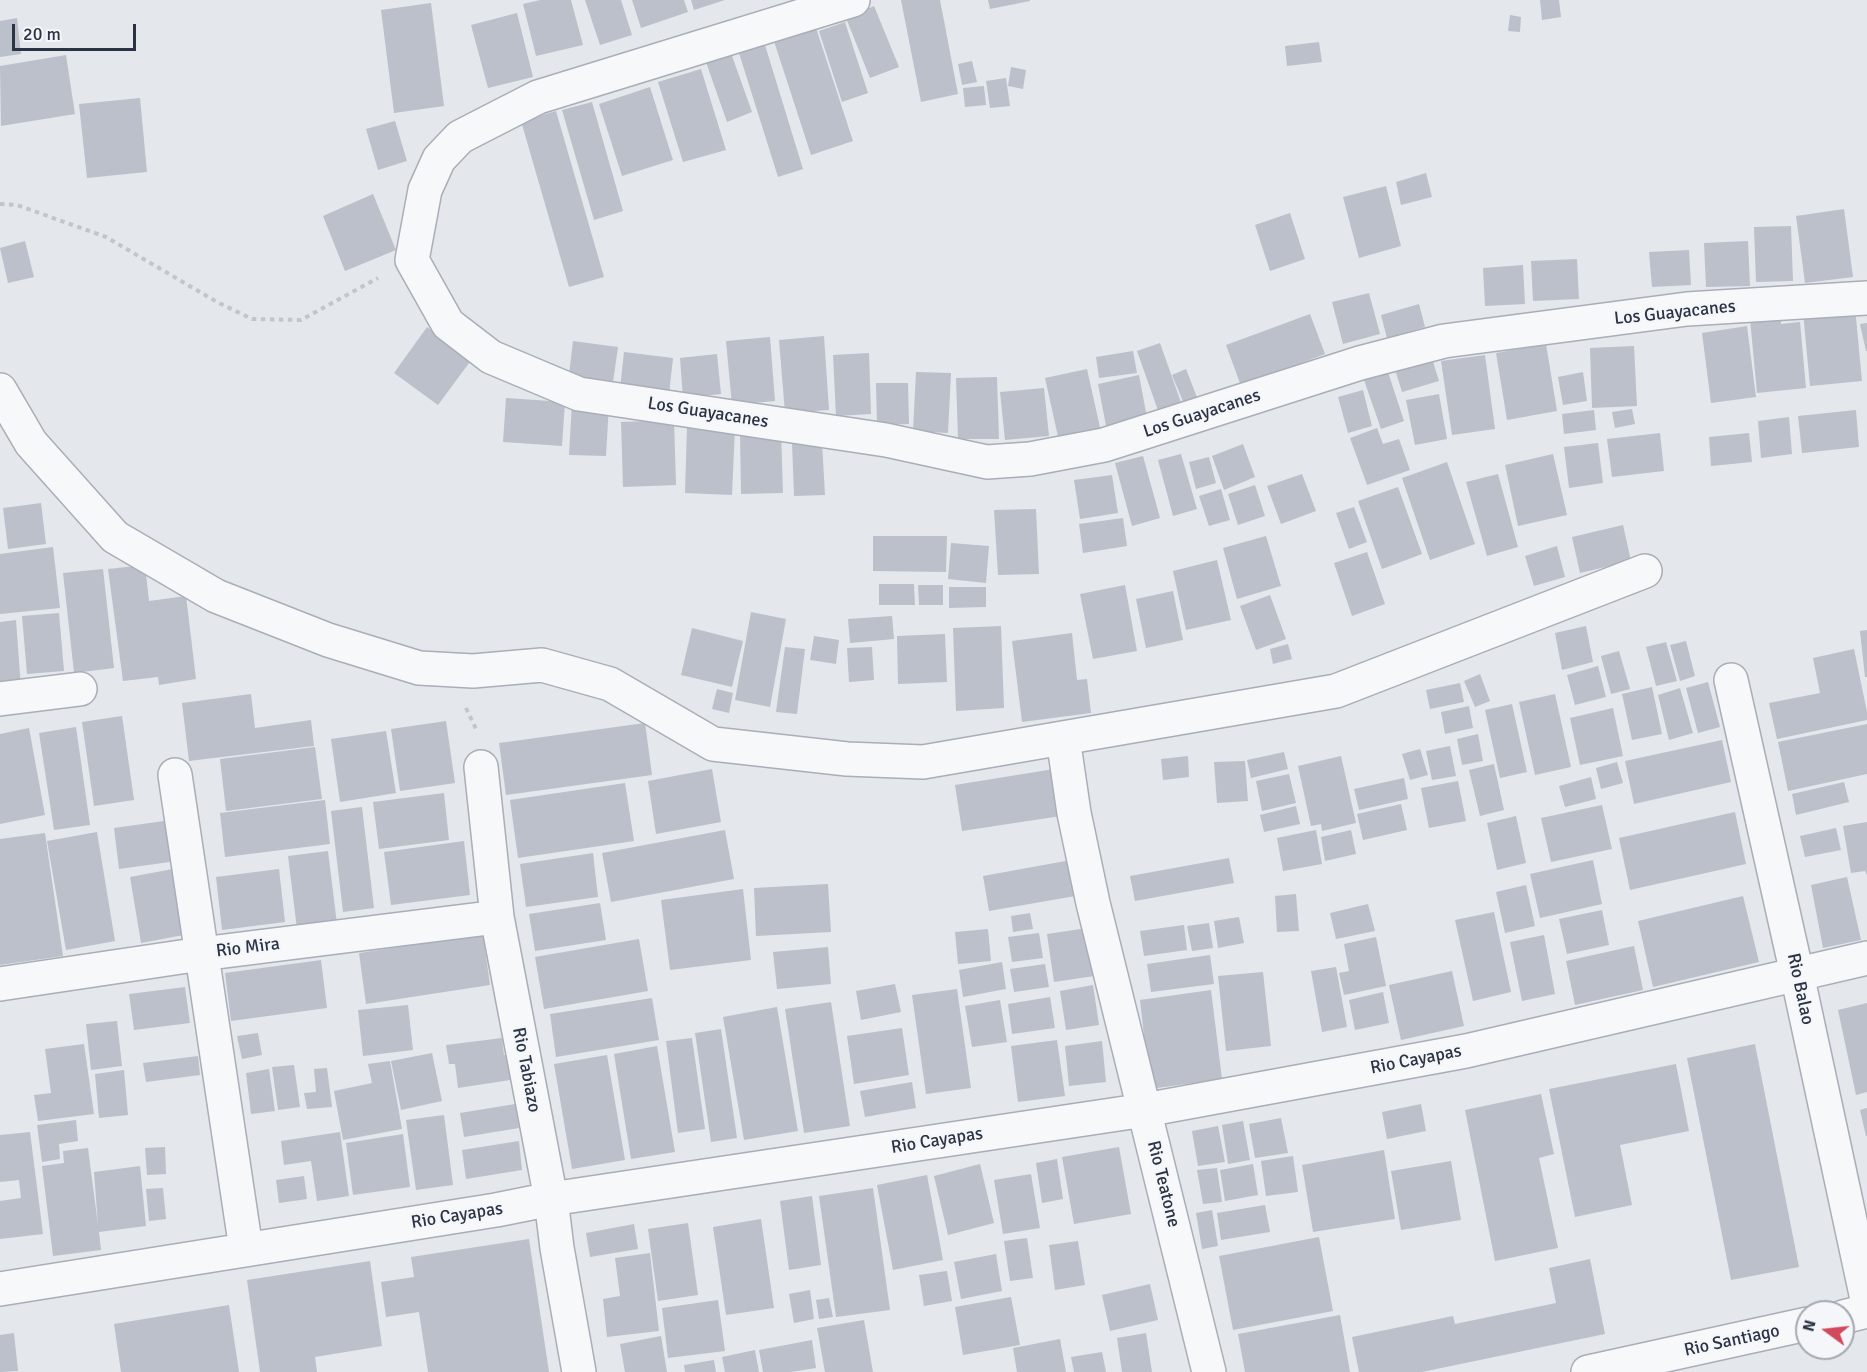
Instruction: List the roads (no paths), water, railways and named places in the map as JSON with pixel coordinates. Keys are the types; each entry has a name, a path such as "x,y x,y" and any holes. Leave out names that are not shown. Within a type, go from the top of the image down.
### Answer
{"street":[{"name":"Los Guayacanes","path":"853,0 538,97 460,137 440,159 425,190 412,260 448,324 491,357 579,394 886,440 987,462 1030,459 1104,445 1360,363 1444,341 1687,309 1867,297"},
{"path":"0,390 31,443 115,537 216,596 328,640 419,668 473,671 542,664 610,684 713,744 847,759 923,762 1336,691 1645,571"},
{"name":"Rio Balao","path":"1731,680 1867,1299"},
{"path":"0,699 80,689"},
{"name":"Rio Teatone","path":"1063,738 1074,813 1116,996 1209,1372"},
{"name":"Rio Tabiazo","path":"481,767 497,917 551,1199 557,1248 579,1372"},
{"path":"175,775 246,1250"},
{"name":"Rio Mira","path":"0,984 201,954 497,917"},
{"name":"Rio Cayapas","path":"0,1289 496,1210 551,1199 1144,1110 1466,1051 1867,958"},
{"name":"Rio Santiago","path":"1588,1372 1795,1327"}]}
